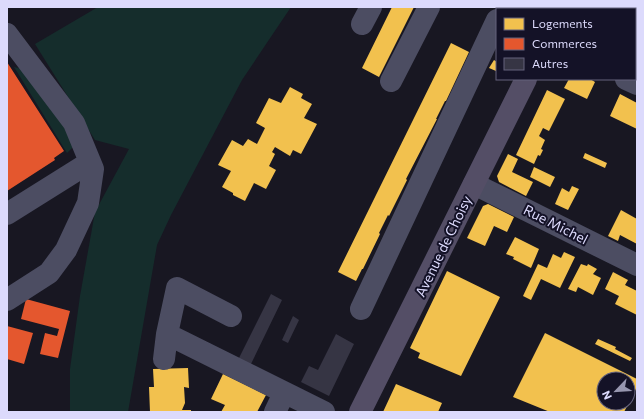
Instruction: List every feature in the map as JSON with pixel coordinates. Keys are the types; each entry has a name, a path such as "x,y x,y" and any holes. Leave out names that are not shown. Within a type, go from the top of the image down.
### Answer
{"main road":[{"name":"Avenue de Choisy","path":"360,412 526,80"}],"street":[{"path":"391,81 428,7"},
{"path":"360,309 496,22"},
{"path":"7,34 74,123 93,169 88,203 66,250 49,273 7,300"},
{"path":"7,214 90,162"},
{"name":"Rue Michel","path":"474,184 637,265"},
{"path":"164,358 176,288 231,316"},
{"path":"167,334 273,385 280,402 324,412"}],"green space":[{"path":"98,7 291,7 242,80 171,215 157,245 128,412 70,412 70,369 80,296 95,212 129,149 95,140 35,44"},
{"path":"14,67 28,70 76,144 67,153"}],"building: Logements":[{"path":"392,7 414,7 379,77 362,68"},
{"path":"587,7 604,8 586,8"},
{"path":"451,43 469,52 356,281 338,272"},
{"path":"494,60 496,61 496,71 489,68"},
{"path":"568,80 592,80 595,82 587,99 564,88"},
{"path":"290,87 303,94 301,98 312,104 304,118 317,124 301,154 293,150 290,156 275,147 272,152 275,154 269,166 276,170 266,189 254,183 245,201 222,187 231,171 218,165 232,140 243,146 248,139 257,144 265,128 256,123 269,98 281,103"},
{"path":"547,90 565,99 549,131 543,128 539,136 545,140 541,149 543,150 540,156 538,155 534,164 516,155"},
{"path":"620,94 637,103 637,129 610,116"},
{"path":"585,153 607,163 605,168 583,158"},
{"path":"508,154 518,159 512,172 533,182 526,196 499,182 497,176"},
{"path":"534,167 555,177 550,187 530,177"},
{"path":"572,186 579,189 568,210 555,204 562,188 569,192"},
{"path":"488,204 514,217 507,232 494,226 485,246 467,238 483,206"},
{"path":"621,210 637,219 637,244 620,235 618,241 608,236"},
{"path":"515,237 539,249 531,268 513,259 514,257 506,254"},
{"path":"564,252 575,257 560,288 541,279 531,300 523,296 538,264 547,268 553,254 561,258"},
{"path":"581,264 587,266 588,264 597,269 593,274 601,278 593,295 578,287 576,292 568,289"},
{"path":"447,271 500,297 461,376 418,358 420,353 410,348"},
{"path":"613,272 628,280 625,285 637,291 637,315 615,304 619,296 605,289"},
{"path":"545,333 621,371 596,371 596,411 624,412 550,412 513,397"},
{"path":"598,339 616,347 615,349 632,358 630,361 595,344"},
{"path":"188,368 189,388 184,387 185,403 182,410 191,410 191,412 150,412 149,387 154,387 153,369"},
{"path":"223,374 266,395 257,412 221,412 225,405 211,399"},
{"path":"396,384 442,403 438,412 383,412"}],"building: Commerces":[{"path":"7,62 64,151 54,158 55,160 7,191"},
{"path":"26,299 70,311 58,358 40,354 45,333 57,336 59,329 21,319"},
{"path":"7,326 33,333 24,364 7,359"}],"building: Autres":[{"path":"271,294 282,300 250,366 238,360"},
{"path":"293,316 299,320 288,343 282,340"},
{"path":"336,334 354,344 329,396 301,382 309,366 318,370"}]}
